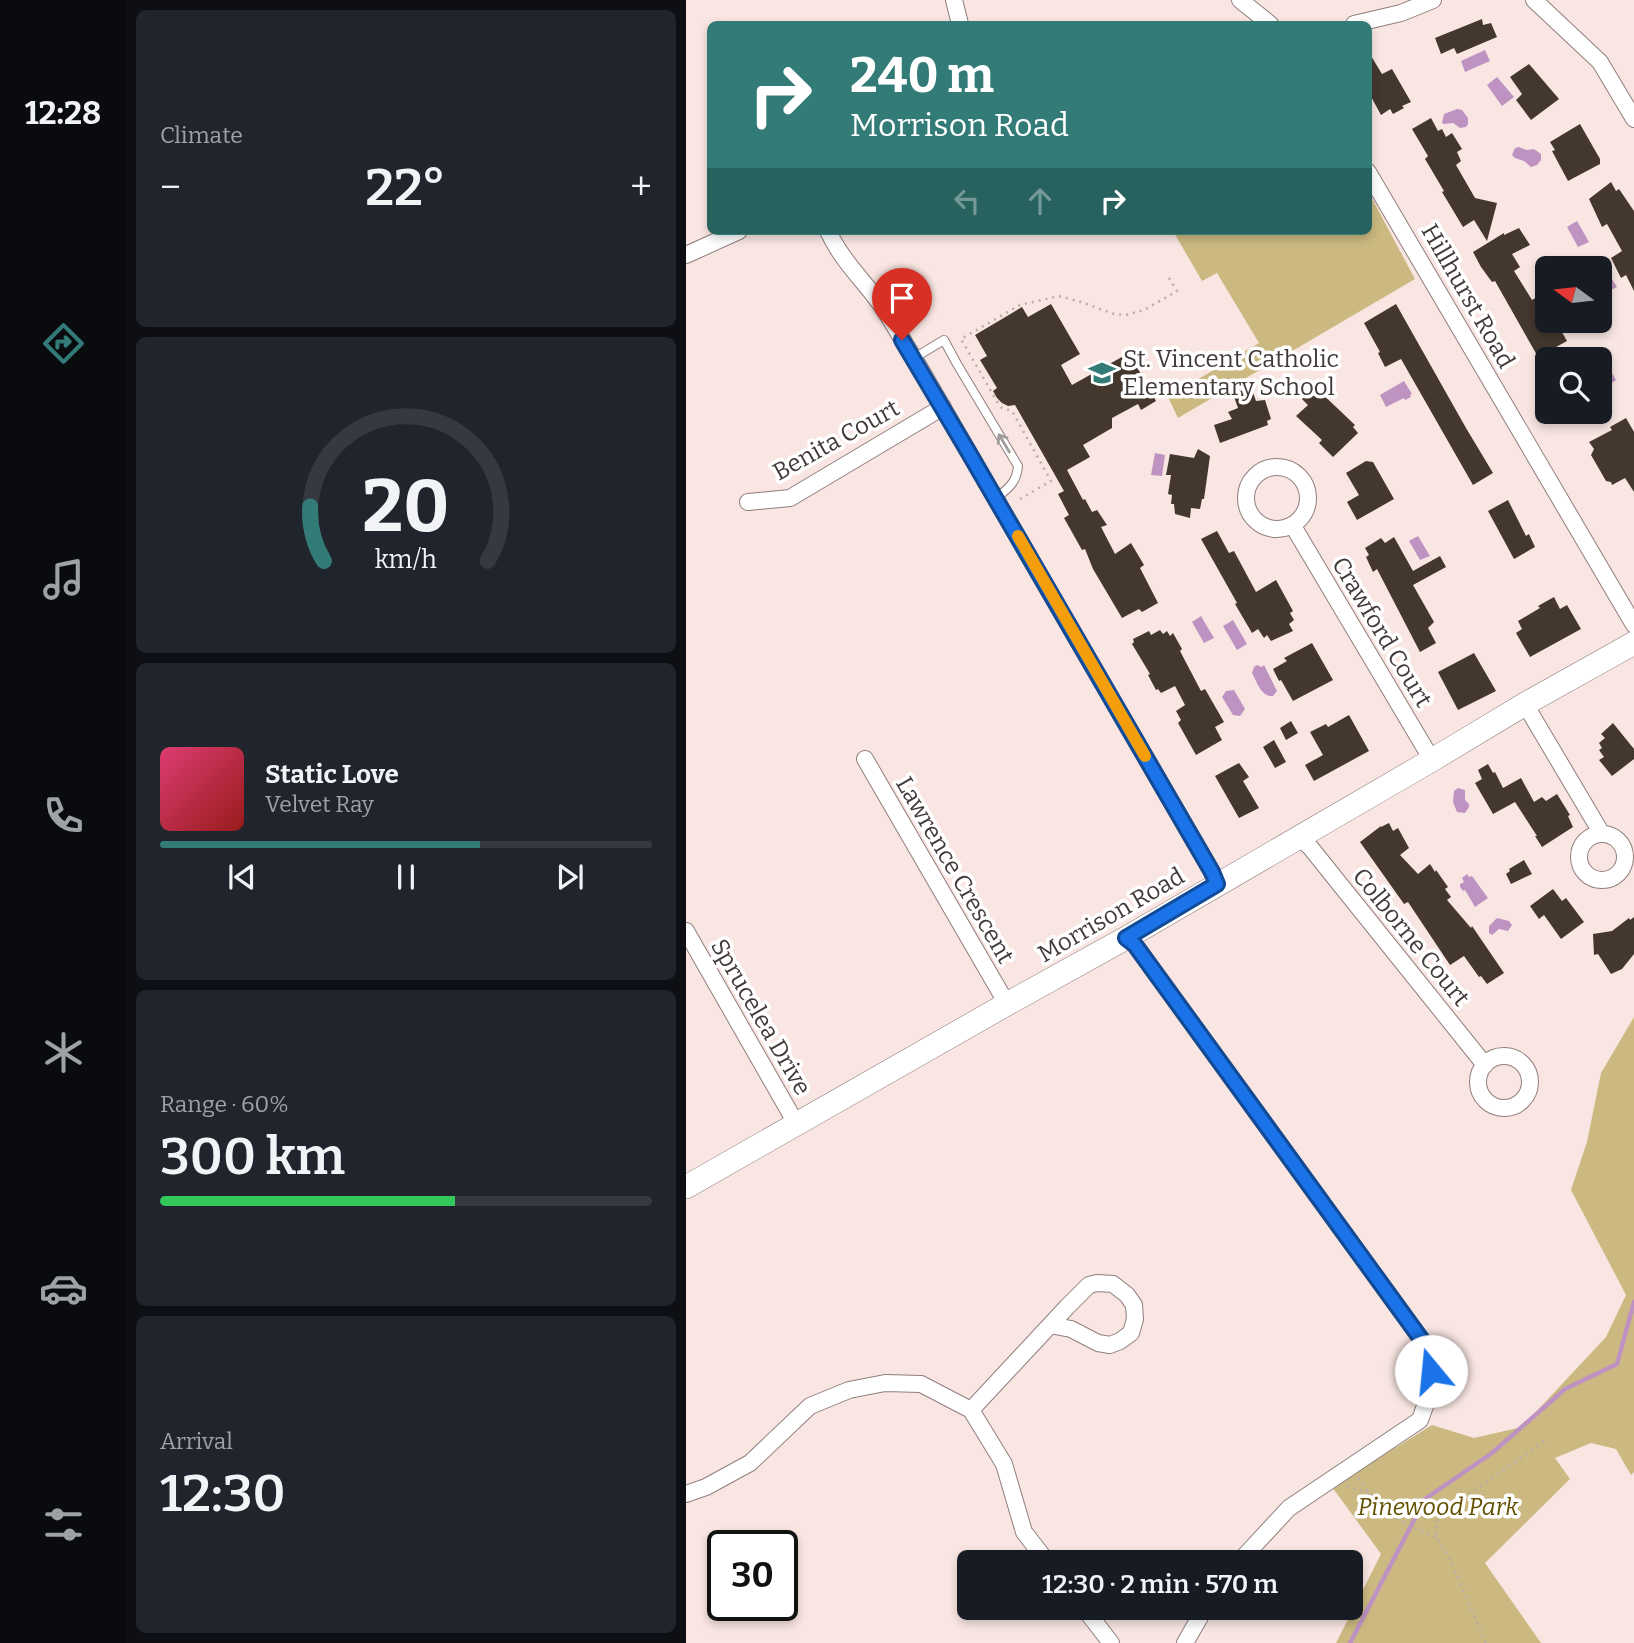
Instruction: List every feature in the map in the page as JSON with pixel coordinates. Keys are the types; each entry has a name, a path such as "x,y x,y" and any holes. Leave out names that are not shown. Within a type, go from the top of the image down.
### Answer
{"street":[{"path":"954,0 959,21"},
{"path":"1240,0 1266,21"},
{"path":"1367,21 1401,13 1433,0"},
{"path":"1534,0 1601,62 1634,120"},
{"name":"Hillhurst Road","path":"1372,179 1634,625"},
{"path":"686,255 730,235"},
{"path":"830,235 836,248 879,303 914,358 1217,884"},
{"name":"Benita Court","path":"748,502 790,498 943,407"},
{"path":"1282,466 1294,470 1304,480 1309,492 1308,505 1303,517 1293,526 1280,530 1267,528 1255,521 1248,510 1246,497 1249,484 1257,473 1268,467 1282,466"},
{"name":"Crawford Court","path":"1293,526 1432,761"},
{"name":"Morrison Road","path":"686,1187 1126,938 1634,643"},
{"path":"1525,704 1602,834"},
{"name":"Lawrence Crescent","path":"865,759 1007,1004"},
{"name":"Colborne Court","path":"1300,838 1485,1065"},
{"name":"Sprucelea Drive","path":"686,931 797,1125"},
{"path":"1126,938 1135,945 1432,1354 1431,1389 1420,1420 1289,1508 1250,1550"},
{"path":"971,1409 1050,1325 1089,1285 1113,1284 1127,1295 1133,1305 1135,1319 1131,1332 1110,1345 1098,1343 1071,1329 1050,1325"},
{"path":"686,1494 706,1487 750,1462 810,1406 849,1390 885,1383 921,1384 971,1409 1004,1464 1024,1531 1038,1550"},
{"path":"1093,1620 1111,1643"},
{"path":"1185,1643 1198,1620"}],"lane":[{"path":"914,358 944,340 1018,466 1012,485 996,498"}],"path":[{"path":"1020,499 1051,481 1012,411 999,405 961,339 1020,306 1059,296 1115,314 1136,313 1177,291 1170,278"},
{"path":"1486,1643 1449,1557 1437,1538 1436,1525 1439,1516 1547,1439"},
{"path":"1352,1465 1382,1509 1437,1538"}],"green space":[{"path":"1372,199 1415,279 1178,418 1168,397 1259,343 1217,273 1202,281 1175,235 1372,235"},
{"name":"Pinewood Park","path":"1634,1017 1634,1472 1631,1475 1616,1449 1591,1443 1555,1458 1570,1479 1485,1563 1541,1643 1336,1643 1348,1620 1363,1620 1363,1590 1381,1554 1332,1487 1432,1425 1474,1438 1522,1427 1606,1337 1626,1295 1571,1190 1587,1142 1601,1073"}],"shaded area":[{"path":"1485,50 1490,61 1465,72 1461,61"},
{"path":"1497,77 1514,97 1502,106 1487,85"},
{"path":"1462,110 1468,118 1466,127 1442,123 1444,114"},
{"path":"1515,148 1534,149 1541,154 1541,160 1531,167 1515,158 1512,155"},
{"path":"1577,221 1589,242 1578,247 1567,227"},
{"path":"1404,381 1412,394 1411,397 1386,407 1380,395"},
{"path":"1155,453 1165,455 1162,476 1151,475"},
{"path":"1418,536 1430,556 1420,560 1409,541"},
{"path":"1201,616 1214,638 1204,643 1192,622"},
{"path":"1233,620 1247,644 1237,650 1223,626"},
{"path":"1257,665 1264,665 1277,691 1273,696 1262,692 1252,673"},
{"path":"1234,690 1245,709 1240,716 1233,715 1222,697 1226,691"},
{"path":"1458,788 1465,790 1465,800 1469,804 1465,813 1457,812 1453,802 1454,791"},
{"path":"1467,874 1472,876 1488,898 1475,907 1465,890 1460,887 1464,882 1462,878"},
{"path":"1497,918 1509,921 1512,925 1508,931 1499,929 1492,935 1489,933 1489,926"}],"building":[{"path":"1482,19 1483,25 1491,23 1497,37 1457,54 1454,48 1441,54 1435,38"},
{"path":"1372,58 1382,74 1392,69 1411,102 1393,114 1390,109 1381,115 1372,98"},
{"path":"1529,64 1559,99 1531,120 1516,100 1522,94 1510,77"},
{"path":"1431,118 1438,131 1442,129 1446,137 1452,133 1462,149 1457,152 1461,161 1456,165 1475,198 1497,203 1487,241 1474,220 1463,227 1425,159 1428,156 1412,129"},
{"path":"1580,124 1600,159 1600,164 1568,181 1550,142"},
{"path":"1611,182 1634,211 1634,291 1626,275 1621,278 1612,260 1622,251 1607,224 1602,227 1589,199"},
{"path":"1519,228 1530,245 1512,254 1520,267 1514,271 1532,300 1535,298 1535,333 1562,333 1567,341 1556,347 1535,347 1535,352 1495,281 1492,282 1473,252"},
{"path":"1051,304 1080,354 1061,365 1072,385 1129,353 1156,401 1141,410 1138,404 1112,418 1112,428 1083,445 1090,457 1067,470 1083,500 1085,499 1092,512 1097,510 1107,525 1101,527 1115,554 1131,543 1144,565 1140,568 1158,603 1142,612 1139,609 1122,618 1093,569 1085,549 1082,550 1064,518 1069,515 1058,494 1064,491 1015,405 1008,406 997,398 993,391 997,388 980,360 987,356 975,335 1022,307 1028,317"},
{"path":"1396,304 1493,473 1473,485 1401,359 1385,367 1364,323"},
{"path":"1251,387 1256,401 1265,400 1271,419 1267,421 1268,425 1220,443 1214,425 1232,419 1228,412 1238,408 1233,394"},
{"path":"1315,387 1355,425 1353,427 1358,433 1333,457 1319,443 1322,440 1296,416 1308,405 1302,399"},
{"path":"1626,418 1634,432 1634,492 1625,478 1612,485 1606,481 1591,455 1594,449 1589,442 1612,430 1610,427"},
{"path":"1198,449 1210,456 1204,499 1200,509 1191,508 1190,518 1175,514 1174,504 1171,504 1172,495 1168,494 1171,475 1166,475 1170,454 1194,458"},
{"path":"1366,461 1373,462 1394,499 1357,520 1347,502 1359,495 1346,473"},
{"path":"1508,500 1526,536 1529,534 1535,547 1514,559 1488,511"},
{"path":"1217,531 1229,553 1234,551 1256,592 1276,580 1293,611 1290,613 1294,620 1289,624 1293,631 1271,641 1267,635 1264,638 1258,629 1252,633 1201,539"},
{"path":"1394,537 1413,571 1440,556 1446,567 1413,585 1434,622 1428,628 1436,643 1420,652 1377,569 1373,572 1366,557 1369,555 1365,548 1381,538 1385,543"},
{"path":"1554,597 1560,609 1567,605 1581,629 1530,657 1516,633 1522,629 1518,621"},
{"path":"1160,630 1163,634 1167,631 1170,636 1173,633 1201,691 1205,689 1224,722 1215,727 1222,740 1196,755 1178,723 1181,720 1176,711 1185,705 1175,686 1161,693 1156,690 1132,644 1133,639 1149,631 1151,635"},
{"path":"1312,643 1333,680 1293,701 1273,669 1287,661 1284,658"},
{"path":"1474,653 1496,691 1458,710 1438,672"},
{"path":"1349,715 1369,751 1314,781 1305,765 1323,755 1310,732 1326,724 1328,727"},
{"path":"1291,721 1298,733 1286,740 1280,728"},
{"path":"1613,723 1634,749 1634,759 1612,776 1599,760 1604,757 1599,750 1602,748 1599,743 1605,738 1601,734"},
{"path":"1274,740 1286,762 1275,768 1263,747"},
{"path":"1239,763 1249,777 1243,781 1259,808 1239,818 1215,776"},
{"path":"1488,764 1503,788 1521,778 1534,802 1542,797 1546,801 1557,794 1570,815 1568,816 1573,827 1542,847 1515,802 1493,814 1475,783 1482,779 1478,770"},
{"path":"1389,823 1393,831 1398,828 1409,848 1400,855 1418,874 1430,864 1435,872 1436,870 1448,887 1445,889 1451,897 1447,900 1471,928 1472,926 1504,973 1487,984 1464,956 1450,965 1408,902 1404,904 1360,842"},
{"path":"1524,860 1532,874 1511,884 1506,874 1509,869"},
{"path":"1553,889 1562,901 1566,898 1584,922 1561,939 1544,915 1539,919 1530,906"},
{"path":"1634,917 1634,954 1622,969 1611,974 1598,954 1594,955 1593,934 1612,931"}],"waterway":[{"path":"1350,1643 1425,1499 1492,1453 1565,1389 1617,1364 1634,1302"}],"slow traffic":[{"path":"1018,536 1145,756"}],"place":[{"name":"St. Vincent Catholic Elementary School","path":"1102,373"}],"route":[{"path":"902,340 1217,884 1126,938 1135,945 1432,1354 1431,1371"}]}
